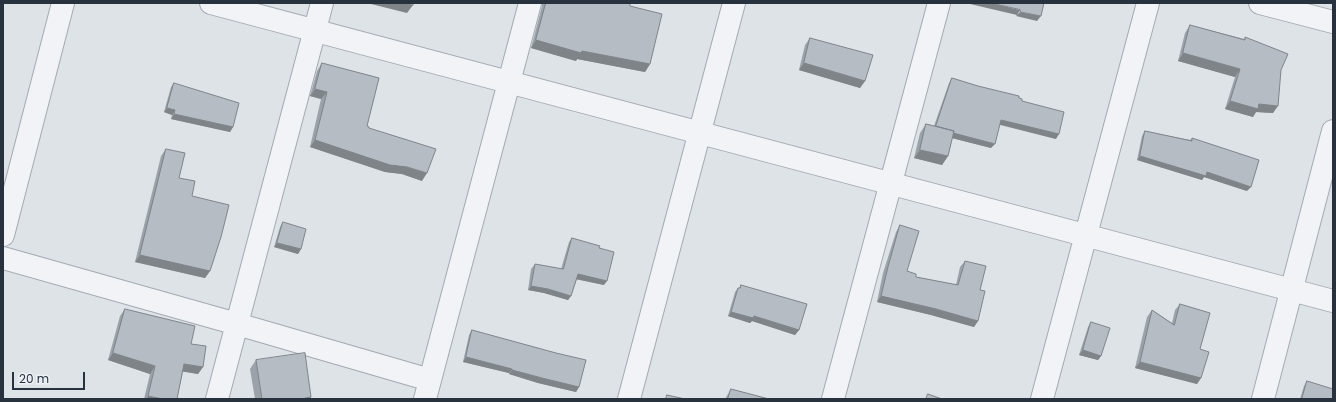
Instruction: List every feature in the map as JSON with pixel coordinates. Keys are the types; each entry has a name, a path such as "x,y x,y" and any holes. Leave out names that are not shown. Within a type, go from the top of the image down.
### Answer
{"street":[{"path":"3,235 63,3"},
{"path":"211,3 1333,301"},
{"path":"217,399 322,3"},
{"path":"3,258 237,324 428,390 530,3"},
{"path":"629,399 734,3"},
{"path":"833,399 939,3"},
{"path":"1042,399 1148,3"},
{"path":"1260,3 1333,22"},
{"path":"1263,399 1333,131"}],"building":[{"path":"546,3 630,3 630,6 662,14 650,64 582,51 581,53 536,40"},
{"path":"991,3 1044,3 1041,16 1020,12 1020,10"},
{"path":"1190,25 1245,40 1245,37 1288,54 1281,70 1278,106 1259,104 1258,109 1230,101 1240,69 1183,53"},
{"path":"810,38 873,55 865,81 804,63"},
{"path":"322,63 379,78 367,126 369,128 436,149 427,173 407,167 390,165 315,140 327,92 315,89"},
{"path":"952,78 1019,96 1022,101 1064,112 1059,134 1001,120 995,144 953,133 954,131 936,126"},
{"path":"174,83 239,103 233,127 174,114 175,110 167,108"},
{"path":"926,124 954,131 948,156 920,150"},
{"path":"1145,131 1192,141 1192,138 1259,160 1251,187 1207,172 1206,176 1140,156"},
{"path":"166,149 185,153 179,178 195,181 192,196 229,205 210,271 140,255"},
{"path":"283,222 306,229 301,249 277,243"},
{"path":"900,225 919,231 907,271 916,274 916,277 958,285 965,261 986,266 980,290 985,291 978,321 881,296"},
{"path":"572,238 600,246 599,248 614,252 607,281 578,274 571,296 548,289 531,286 535,264 563,269"},
{"path":"741,285 807,304 799,330 754,316 753,318 731,312 738,288 740,288"},
{"path":"1180,304 1210,313 1200,349 1209,352 1201,378 1140,362 1152,310 1174,325"},
{"path":"125,309 195,326 191,344 206,346 203,367 184,364 177,399 163,399 148,396 155,366 113,353"},
{"path":"1091,322 1110,328 1101,356 1083,350"},
{"path":"472,330 586,360 579,387 466,357"},
{"path":"305,353 311,397 300,399 262,399 256,360"},
{"path":"1307,381 1333,389 1333,399 1302,399"},
{"path":"731,389 769,399 728,399"},
{"path":"928,394 942,399 926,399"},
{"path":"667,395 685,399 666,399"}]}
